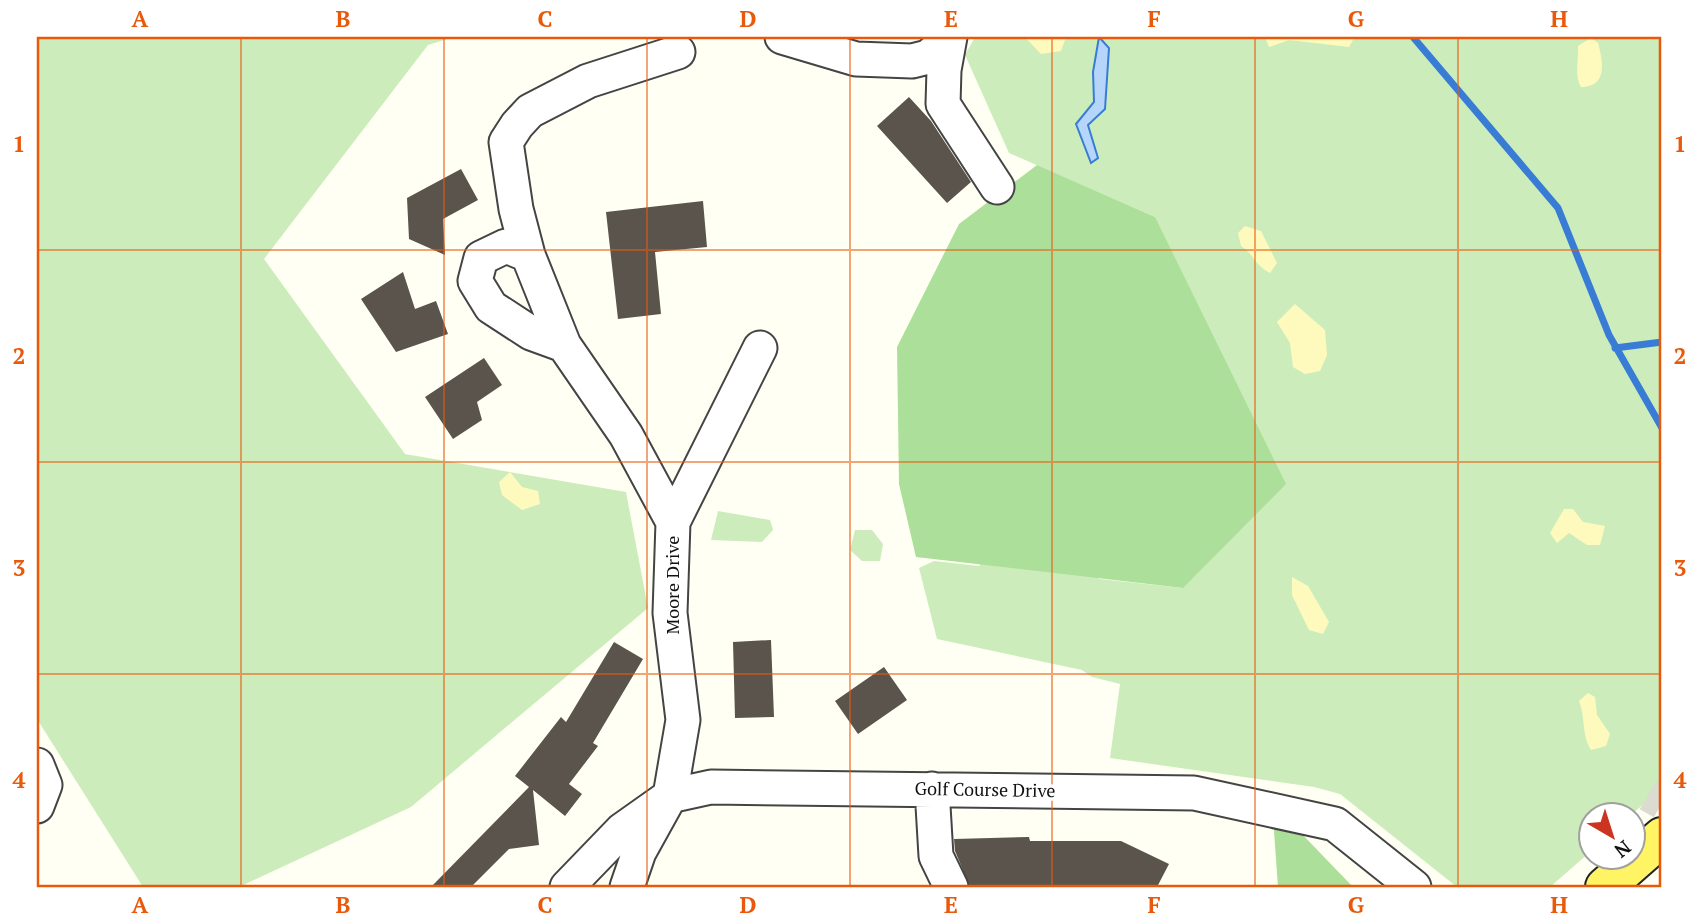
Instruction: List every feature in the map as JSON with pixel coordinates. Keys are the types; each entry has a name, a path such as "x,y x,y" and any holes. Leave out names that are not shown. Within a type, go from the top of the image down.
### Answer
{"main road":[{"path":"1605,887 1662,837"}],"street":[{"path":"782,37 856,59 912,61 928,57 950,38"},
{"path":"950,38 943,70 943,104 997,187"},
{"name":"Moore Drive","path":"627,887 639,852 670,796 683,720 670,612 673,522 626,435 564,345 528,255 516,209 506,142 530,111 588,81 678,52"},
{"path":"528,255 506,246 481,258 475,281 491,307 531,333 564,345"},
{"path":"673,522 760,348"},
{"path":"37,765 45,785 37,806"},
{"name":"Golf Course Drive","path":"567,887 622,830 670,796 711,787 1194,793 1335,824 1414,887"},
{"path":"932,789 936,856 951,887"}],"green space":[{"path":"37,37 454,37 428,45 264,259 405,454 626,492 648,608 411,807 239,887 143,887 37,719"},
{"path":"975,37 1662,37 1662,788 1646,802 1576,802 1576,864 1550,887 1457,887 1340,794 1314,787 1110,758 1120,684 1092,677 1082,670 937,639 919,568 934,561 979,566 987,555 1069,562 1100,579 1183,588 1155,217 1009,153 965,55"},
{"path":"1037,165 1155,217 1286,484 1183,588 916,557 899,484 897,347 959,224"},
{"path":"718,511 770,520 773,530 762,542 711,540"},
{"path":"855,530 872,530 883,544 880,561 862,561 850,550"},
{"path":"1272,803 1353,887 1278,887"}],"sand":[{"path":"1025,37 1066,37 1061,51 1041,54"},
{"path":"1265,37 1354,38 1349,47 1289,40 1269,47"},
{"path":"1591,38 1598,43 1602,72 1596,83 1581,87 1577,73 1578,46"},
{"path":"1245,226 1261,231 1277,263 1270,273 1241,246 1238,233"},
{"path":"1295,304 1325,330 1327,355 1320,371 1305,374 1293,367 1290,343 1277,322"},
{"path":"510,472 522,487 538,491 540,504 522,510 502,495 499,482"},
{"path":"1564,509 1573,509 1583,522 1605,526 1600,545 1587,545 1569,533 1557,543 1550,533"},
{"path":"1292,577 1308,586 1329,622 1323,634 1309,630 1292,595"},
{"path":"1588,693 1595,697 1597,715 1610,734 1606,746 1591,750 1579,701"}],"water":[{"path":"1099,37 1109,48 1105,109 1088,125 1098,158 1091,163 1076,124 1094,102 1093,72"}],"building":[{"path":"909,97 931,121 971,182 947,203 877,126"},
{"path":"461,169 478,200 443,219 445,255 409,239 407,198"},
{"path":"703,201 707,247 655,252 661,314 618,319 606,212"},
{"path":"403,272 415,309 436,301 448,334 396,352 361,299"},
{"path":"484,358 502,385 477,402 482,420 453,439 425,397"},
{"path":"771,640 774,717 735,718 733,642"},
{"path":"614,642 643,659 593,743 598,746 569,784 582,794 565,816 533,790 539,845 509,849 471,887 431,887 529,787 515,776 561,717 566,722"},
{"path":"884,667 907,700 858,734 835,701"},
{"path":"1029,837 1030,841 1121,841 1169,864 1157,887 970,887 955,851 954,839"}],"waterway":[{"path":"1413,37 1558,208 1609,335 1662,428"},
{"path":"1615,348 1662,342"}],"tunnel":[{"path":"1648,795 1662,803"}]}
